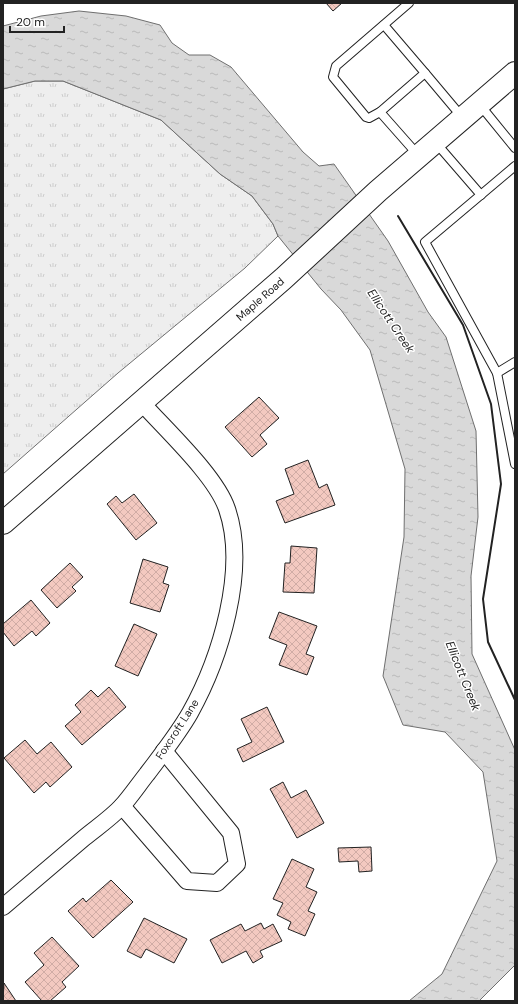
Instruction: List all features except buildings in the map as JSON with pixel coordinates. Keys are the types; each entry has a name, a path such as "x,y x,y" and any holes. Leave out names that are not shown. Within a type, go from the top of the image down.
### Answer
{"main road":[{"name":"Maple Road","path":"3,523 284,278 378,191 515,73"}],"street":[{"name":"Foxcroft Lane","path":"3,906 122,806 190,714 205,684 217,653 226,620 232,587 234,554 233,531 227,508 213,482 142,403"},
{"path":"122,806 187,881 217,883 237,864 231,833 164,751"}],"lane":[{"path":"409,3 336,66 333,72 335,81 366,116 373,118 425,73"},
{"path":"384,25 425,73 515,148"},
{"path":"380,112 419,156"},
{"path":"436,142 481,195"},
{"path":"515,166 425,242 497,373 515,464"},
{"path":"497,373 515,362"}],"green space":[{"path":"35,81 63,81 161,120 220,174 252,196 273,224 278,236 245,268 118,373 3,474 3,89"}],"water":[{"name":"Ellicott Creek","path":"79,11 126,16 160,25 172,43 189,55 210,55 231,67 303,152 319,166 334,164 388,241 428,312 446,337 476,431 478,517 471,576 472,654 515,750 515,965 479,1001 409,1001 442,974 497,861 483,772 445,732 403,725 383,676 404,537 405,469 370,350 341,310 321,289 278,236 273,224 252,196 220,174 161,120 63,81 35,81 3,89 3,26 41,16"}],"wall":[{"path":"398,216 463,325 491,404 501,484 483,599 488,642 515,700"}]}
